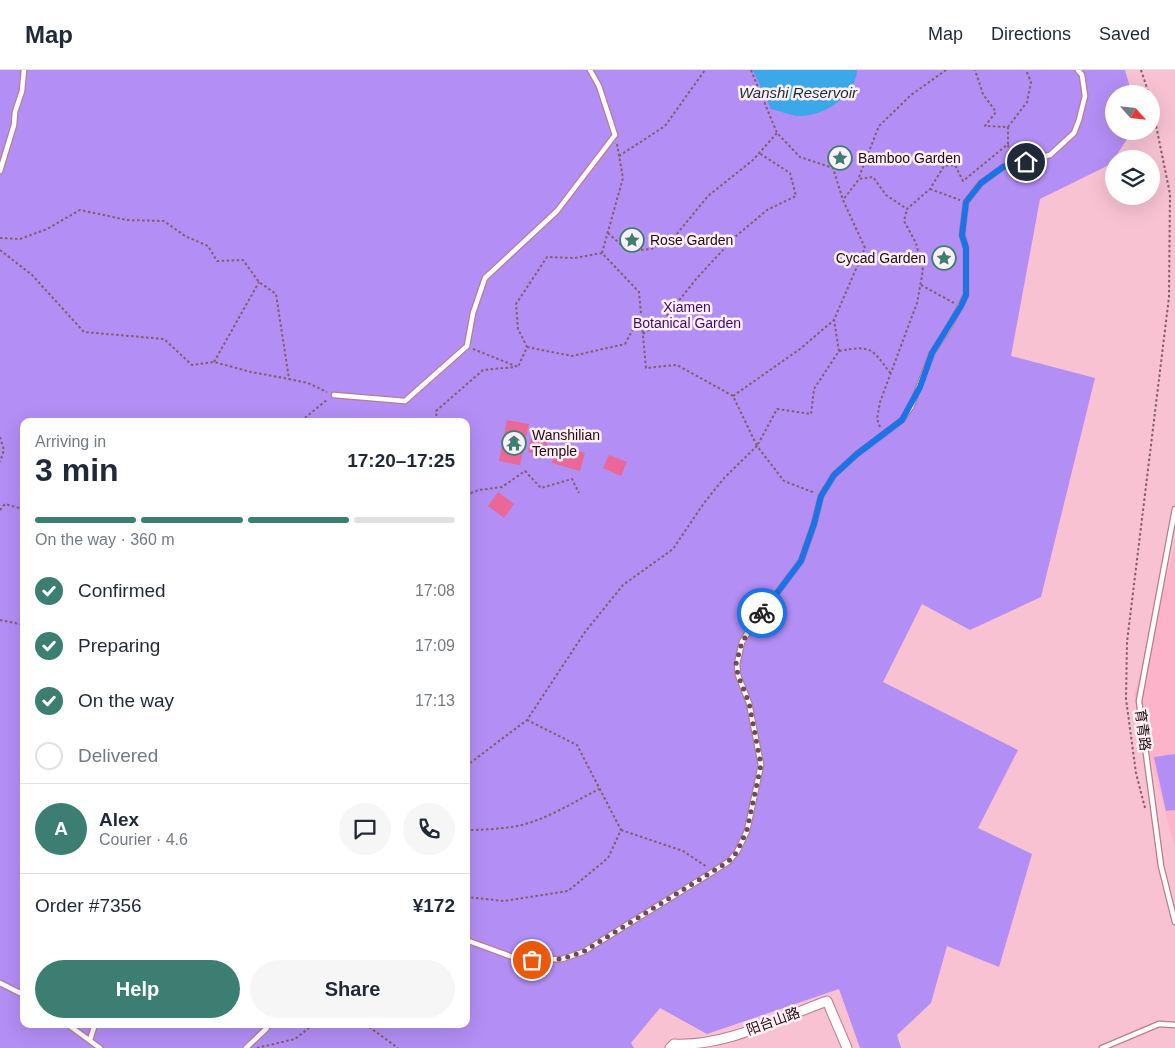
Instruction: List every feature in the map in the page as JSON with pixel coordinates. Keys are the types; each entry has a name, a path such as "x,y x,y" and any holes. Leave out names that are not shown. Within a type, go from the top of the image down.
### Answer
{"street":[{"name":"阳台山路","path":"670,1048 674,1044 686,1045 716,1041 827,1001 847,1048"}],"lane":[{"path":"0,171 14,125 15,112 22,91 24,70"},
{"path":"334,395 405,402 467,346 473,313 485,278 557,211 615,135 599,86 590,70"},
{"path":"470,941 521,960 562,959 583,952 728,862 737,852 747,830 761,765 749,703 738,675 736,664 742,642 801,561 814,524 821,496 834,475 857,454 902,420 920,387 932,353 966,295 966,248 962,235 966,202 981,183 1003,167 1050,155 1074,133 1080,120 1085,96 1082,75 1078,70"},
{"name":"育青路","path":"1175,509 1140,701 1161,866 1175,922"},
{"path":"0,983 20,993"},
{"path":"1102,1048 1159,1024 1175,1025"},
{"path":"73,1028 100,1048"},
{"path":"90,1040 94,1028"},
{"path":"246,1048 267,1028"}],"path":[{"path":"619,156 665,126 705,70"},
{"path":"734,396 800,349 834,320 865,248 843,200 834,168 800,157 777,133 751,70"},
{"path":"843,200 859,178 879,126 911,95 946,70"},
{"path":"975,70 983,94 996,112 985,126 1008,127"},
{"path":"1012,165 1008,144 1008,127 1027,102 1031,82 1026,70"},
{"path":"1141,70 1146,85"},
{"path":"608,233 628,252 651,249 676,235 708,196 760,153 777,133"},
{"path":"602,253 623,178 615,135"},
{"path":"1146,810 1136,773 1126,699 1127,642 1169,297 1170,194 1159,140"},
{"path":"883,435 877,419 880,402 917,303 923,270 916,243 904,221 907,209 930,188 944,166 956,165 963,181 1008,144"},
{"path":"643,334 664,319 697,278 735,237 767,210 796,196 790,173 760,153"},
{"path":"859,178 873,177 886,195 907,209"},
{"path":"930,188 966,202"},
{"path":"0,238 20,239 47,229 80,210 127,220 164,222 186,236 208,246 217,261 243,260 259,282 276,294 288,378"},
{"path":"0,250 32,275 84,332 164,339 192,365 214,362 251,372 308,383 334,395 305,418"},
{"path":"602,253 639,292 646,368 677,365 734,396 757,446 784,481 821,496"},
{"path":"602,253 575,258 547,257 516,304 518,330 528,347 572,356 626,344 641,314"},
{"path":"214,362 259,282"},
{"path":"920,284 961,306"},
{"path":"834,320 839,352"},
{"path":"467,346 518,367"},
{"path":"518,367 528,347"},
{"path":"470,763 527,720 585,632 623,585 673,549 704,503 725,477 757,446 777,409 810,414 814,388 839,352 860,347 876,353 890,373"},
{"path":"437,418 436,411 483,370 518,367"},
{"path":"0,437 4,450 0,462"},
{"path":"470,493 479,490 502,487 525,471 541,488 572,479 579,493"},
{"path":"0,500 5,504 20,508"},
{"path":"0,510 5,504"},
{"path":"0,620 20,624"},
{"path":"527,720 577,745 621,830 683,851 714,871"},
{"path":"470,830 518,826 546,816 599,789"},
{"path":"470,898 504,901 568,891 608,858 621,830"},
{"path":"257,1048 295,1039 309,1028"},
{"path":"370,1028 398,1048"}],"shaded area":[{"path":"1175,546 1175,848 1134,695"}],"green space":[{"name":"Xiamen Botanical Garden","path":"0,70 1125,70 1129,85 1105,85 1105,140 1126,140 1120,150 1105,150 1105,167 1040,199 1011,356 1095,378 1041,597 970,630 922,604 883,682 1018,750 978,828 1032,854 999,967 947,946 931,1003 897,1035 901,1048 860,1048 839,989 707,1034 660,1008 631,1043 634,1048 0,1048"},
{"path":"1175,754 1175,810 1166,811 1154,757"}],"water":[{"name":"Wanshi Reservoir","path":"753,70 857,70 851,88 838,102 821,112 798,116 771,109"}],"building":[{"name":"Wanshilian Temple","path":"507,420 529,424 520,465 499,461"},
{"path":"532,433 549,437 545,456 528,452"},
{"path":"556,445 585,453 580,471 552,463"},
{"path":"609,455 627,462 621,476 603,468"},
{"path":"498,492 514,504 504,518 488,506"}],"way so far":[{"path":"532,960 562,959 583,952 728,862 737,852 752,813 761,765 749,703 738,675 736,664 742,642 762,613"}],"place":[{"name":"Bamboo Garden","path":"840,158"},
{"name":"Rose Garden","path":"632,240"},
{"name":"Cycad Garden","path":"944,258"},
{"name":"Wanshilian Temple","path":"514,443"}],"route":[{"path":"762,613 801,561 814,524 821,496 834,475 857,454 902,420 920,387 932,353 961,306 966,295 966,248 962,235 966,202 981,183 1003,167 1026,162"}]}
